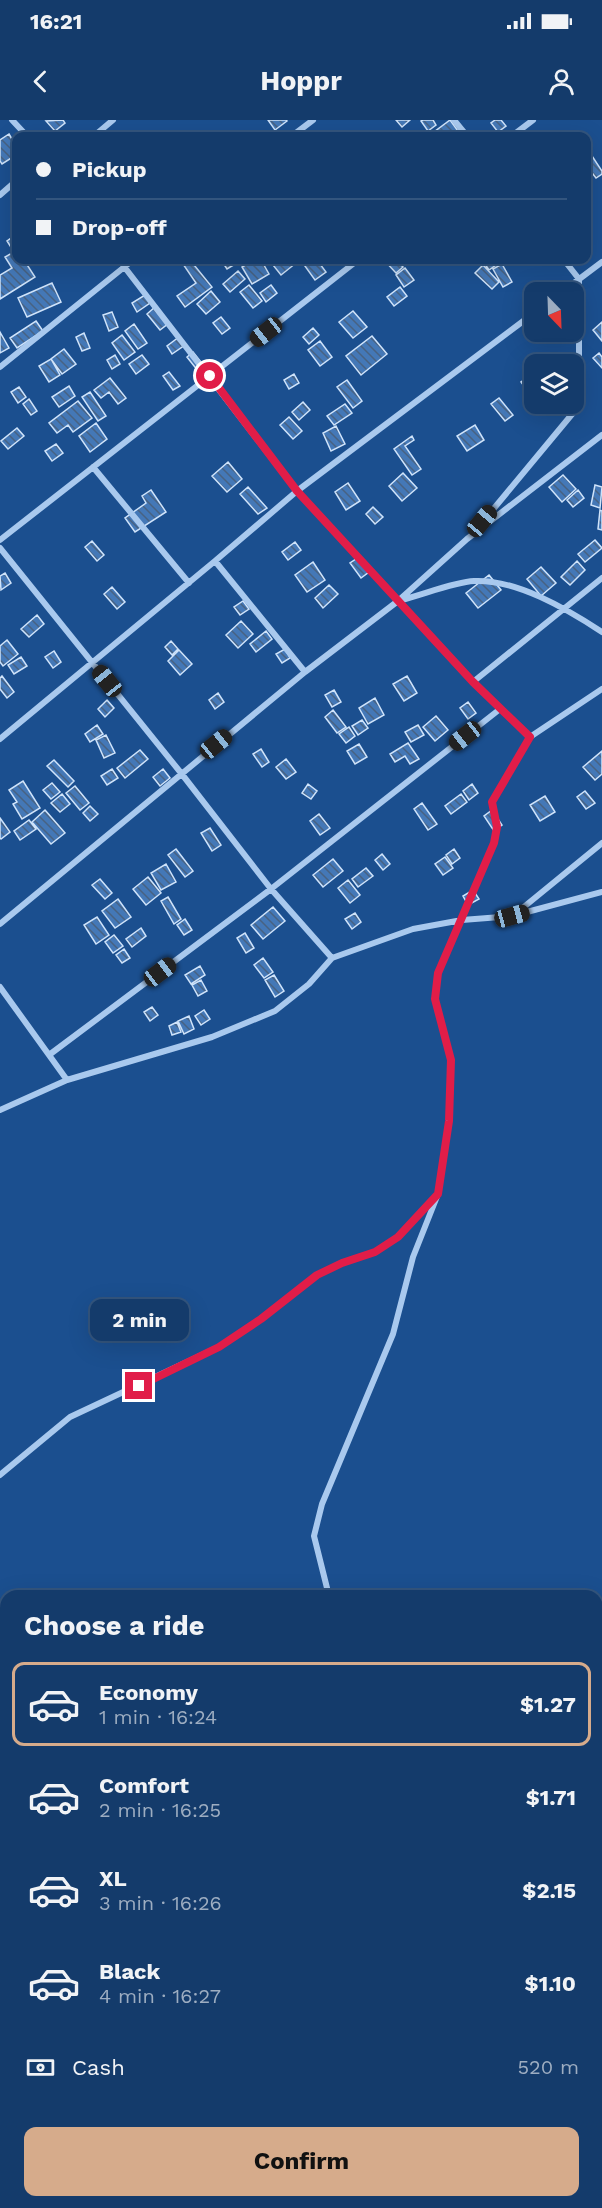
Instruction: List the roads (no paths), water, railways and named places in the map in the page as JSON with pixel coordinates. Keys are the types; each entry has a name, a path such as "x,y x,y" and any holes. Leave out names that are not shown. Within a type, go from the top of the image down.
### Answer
{"street":[{"path":"12,120 23,132"},
{"path":"99,132 114,120"},
{"path":"297,132 313,120"},
{"path":"454,120 464,132"},
{"path":"517,132 533,120"},
{"path":"0,195 12,184"},
{"path":"575,282 602,262"},
{"path":"122,264 297,491 473,682 530,737"},
{"path":"0,366 128,264"},
{"path":"0,540 353,264"},
{"path":"467,539 573,413 579,400 579,279 567,264"},
{"path":"0,739 297,491 524,321"},
{"path":"0,924 305,672 398,601 467,539 602,435"},
{"path":"93,467 189,583"},
{"path":"0,548 93,662 271,889 332,958"},
{"path":"215,561 305,672"},
{"path":"473,682 602,578"},
{"path":"398,601 471,581 497,581 565,608 602,632"},
{"path":"328,1590 314,1536 322,1504 393,1334 413,1257 438,1194 449,1121 451,1060 435,999 438,973 494,843 497,827 492,802 530,737 602,688"},
{"path":"49,1055 271,889 500,709"},
{"path":"512,916 602,843"},
{"path":"0,1110 67,1080 212,1037 275,1011 309,984 332,958 413,929 462,920 512,916 602,892"},
{"path":"0,987 67,1080"},
{"path":"0,1475 70,1417 219,1347 261,1319 317,1275 342,1263 375,1252 398,1237 438,1194"}]}
